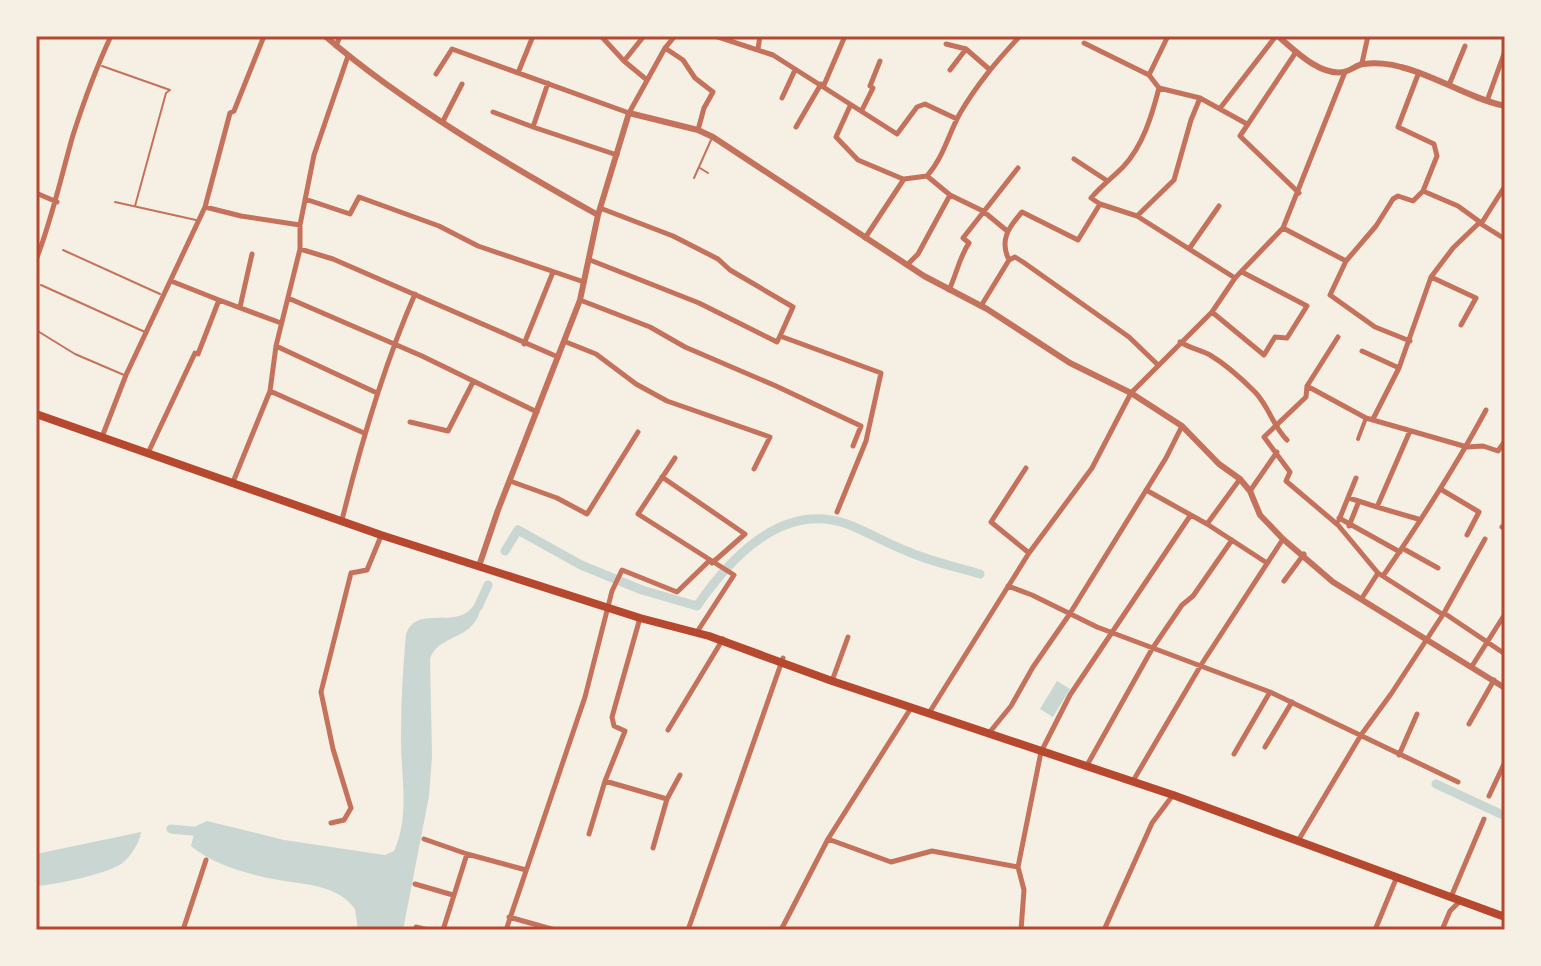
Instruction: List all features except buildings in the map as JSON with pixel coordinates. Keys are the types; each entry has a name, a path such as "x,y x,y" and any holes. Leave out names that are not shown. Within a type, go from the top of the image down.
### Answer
{"highway":[{"path":"36,414 381,535 782,660 832,681 1173,795 1505,917"}],"street":[{"path":"36,260 57,202 72,138 111,36"},
{"path":"102,437 145,332 205,207 224,132 264,36"},
{"path":"325,36 348,56 524,174 599,212 673,236 718,259 730,270 793,307 777,342 699,303 590,260"},
{"path":"336,46 340,36"},
{"path":"518,73 533,36"},
{"path":"601,36 647,80"},
{"path":"624,61 644,36"},
{"path":"479,566 580,300 599,212 629,113 665,48 675,36"},
{"path":"715,36 773,55 897,134 917,107 925,104 957,119"},
{"path":"758,49 760,36"},
{"path":"796,127 822,84 845,36"},
{"path":"927,176 945,150 957,119 989,69 1020,36"},
{"path":"1149,75 1168,36"},
{"path":"1221,107 1277,36 1316,65 1345,72"},
{"path":"1362,63 1368,36"},
{"path":"1084,43 1149,75 1159,88 1200,98 1247,124"},
{"path":"946,44 966,49 989,69"},
{"path":"1449,85 1465,46"},
{"path":"665,48 683,60 695,78 713,92 704,108 698,130"},
{"path":"436,74 452,49 629,113 698,130 713,137 948,291 981,306 1070,363 1131,393 1182,426 1219,464 1240,479 1250,491 1260,515 1283,539 1333,582 1504,687"},
{"path":"950,70 966,49"},
{"path":"1487,102 1505,51"},
{"path":"1296,52 1240,136 1299,193"},
{"path":"233,482 270,391 276,346 300,249 300,225 320,133 348,56"},
{"path":"862,110 873,88 870,86 880,61"},
{"path":"929,713 1029,553 1092,468 1131,393 1212,312 1235,278 1283,228 1345,72 1362,63 1396,65 1487,102 1505,106"},
{"path":"782,98 795,70"},
{"path":"1410,341 1375,327 1330,295 1346,261 1376,226 1393,199 1398,196 1413,201 1423,191 1437,156 1434,144 1398,127 1419,72"},
{"path":"533,127 548,83"},
{"path":"443,121 462,84"},
{"path":"1159,88 1149,126 1124,166 1106,180 1091,198 1137,216 1235,278"},
{"path":"1137,216 1174,180 1200,98"},
{"path":"850,106 836,137 858,160 904,179 927,176 950,195 983,211 1006,230"},
{"path":"493,112 617,155"},
{"path":"1074,159 1106,180"},
{"path":"948,291 960,268 959,257 969,243 963,238 1018,168"},
{"path":"865,238 904,179"},
{"path":"1358,439 1399,368 1431,277 1453,248 1480,223 1505,186"},
{"path":"1423,191 1458,206 1505,239"},
{"path":"36,193 57,202"},
{"path":"907,265 918,254 950,195"},
{"path":"305,199 350,214 359,197 439,226 478,246 584,282"},
{"path":"1009,260 1005,252 1006,230 1022,212 1078,240 1100,204"},
{"path":"1189,249 1219,206"},
{"path":"205,207 300,225"},
{"path":"1283,228 1346,261"},
{"path":"300,249 333,259 559,357"},
{"path":"240,307 252,254"},
{"path":"981,306 1009,260 1015,257 1129,337 1157,364"},
{"path":"524,344 553,272"},
{"path":"1212,312 1264,355 1275,337 1287,338 1307,306 1242,272"},
{"path":"1431,277 1476,298 1461,325"},
{"path":"171,281 281,323"},
{"path":"342,520 364,433 393,343 415,294"},
{"path":"288,298 393,343 537,412"},
{"path":"148,453 195,353 198,354 219,300"},
{"path":"580,300 650,327 685,347 861,426 853,446"},
{"path":"780,336 881,373 866,441 837,512"},
{"path":"1338,337 1307,386 1306,397 1264,437 1290,472 1286,481 1339,522 1381,575 1505,654"},
{"path":"566,342 596,354 636,384 667,401 770,437 754,469"},
{"path":"1180,342 1193,350 1209,354 1255,392 1269,411 1274,428 1287,440"},
{"path":"276,346 377,393"},
{"path":"1362,351 1399,368"},
{"path":"410,422 448,431 473,382"},
{"path":"1307,386 1369,418 1467,447 1483,446 1498,451 1505,441"},
{"path":"270,391 364,433"},
{"path":"1362,598 1401,550 1419,519 1442,490 1486,410"},
{"path":"989,734 1011,706 1033,667 1069,615 1182,426"},
{"path":"1374,506 1410,431"},
{"path":"510,481 557,498 587,514 638,432"},
{"path":"1250,491 1277,452"},
{"path":"675,458 638,514 734,575 697,632"},
{"path":"1026,468 991,522 1029,553"},
{"path":"506,930 585,697 612,591 622,570 677,592 745,534 662,477"},
{"path":"1339,522 1356,478"},
{"path":"1207,524 1240,479"},
{"path":"1146,490 1267,563"},
{"path":"1442,490 1479,512 1467,535"},
{"path":"1349,498 1419,519"},
{"path":"1349,526 1359,501"},
{"path":"1021,930 1024,890 1018,867 1041,752 1070,695 1190,516"},
{"path":"1339,522 1438,568"},
{"path":"331,823 344,820 351,808 333,749 321,692 351,573 367,570 381,535"},
{"path":"1133,782 1201,665 1283,539"},
{"path":"1297,841 1361,735 1443,614 1485,539"},
{"path":"1086,767 1152,649 1232,540"},
{"path":"1284,581 1304,554"},
{"path":"1008,586 1152,649 1270,692 1458,782"},
{"path":"1472,666 1505,614"},
{"path":"589,834 625,731 614,726 612,717 640,618"},
{"path":"832,681 848,637"},
{"path":"668,730 722,640"},
{"path":"688,930 782,660"},
{"path":"1469,724 1494,680"},
{"path":"1234,754 1270,692"},
{"path":"1265,747 1292,702"},
{"path":"781,930 828,839 912,707"},
{"path":"1399,755 1417,714"},
{"path":"1489,796 1505,762"},
{"path":"653,848 667,799 680,775"},
{"path":"605,781 667,799"},
{"path":"1104,930 1152,823 1173,795"},
{"path":"1450,898 1484,819"},
{"path":"424,839 526,870"},
{"path":"828,839 891,862 932,851 1018,867"},
{"path":"443,930 467,854"},
{"path":"183,930 206,860"},
{"path":"1375,930 1396,879"},
{"path":"415,884 453,895"},
{"path":"1442,930 1450,911 1460,901"},
{"path":"509,917 555,930"},
{"path":"416,927 428,930"}],"lane":[{"path":"98,64 170,90 166,93 135,206"},
{"path":"694,178 713,137"},
{"path":"699,168 708,173"},
{"path":"115,202 199,221"},
{"path":"63,250 163,296"},
{"path":"41,285 145,332"},
{"path":"36,330 82,358 126,375"}],"shaded area":[{"path":"482,596 475,622 442,644 430,659 432,756 429,796 403,930 358,930 355,909 338,894 318,886 241,871 209,858 191,846 196,826 207,821 284,840 385,855 394,851 402,822 404,793 401,722 406,634 416,621 464,614"},
{"path":"1057,681 1070,689 1053,717 1040,709"},
{"path":"141,832 131,854 114,868 36,886 36,854"}],"waterway":[{"path":"505,551 518,530 581,565 642,590 697,606 725,570 760,538 801,520 823,519 847,524 927,559 980,574"},
{"path":"478,607 488,585"},
{"path":"1436,784 1505,816"},
{"path":"171,829 203,832"}]}
